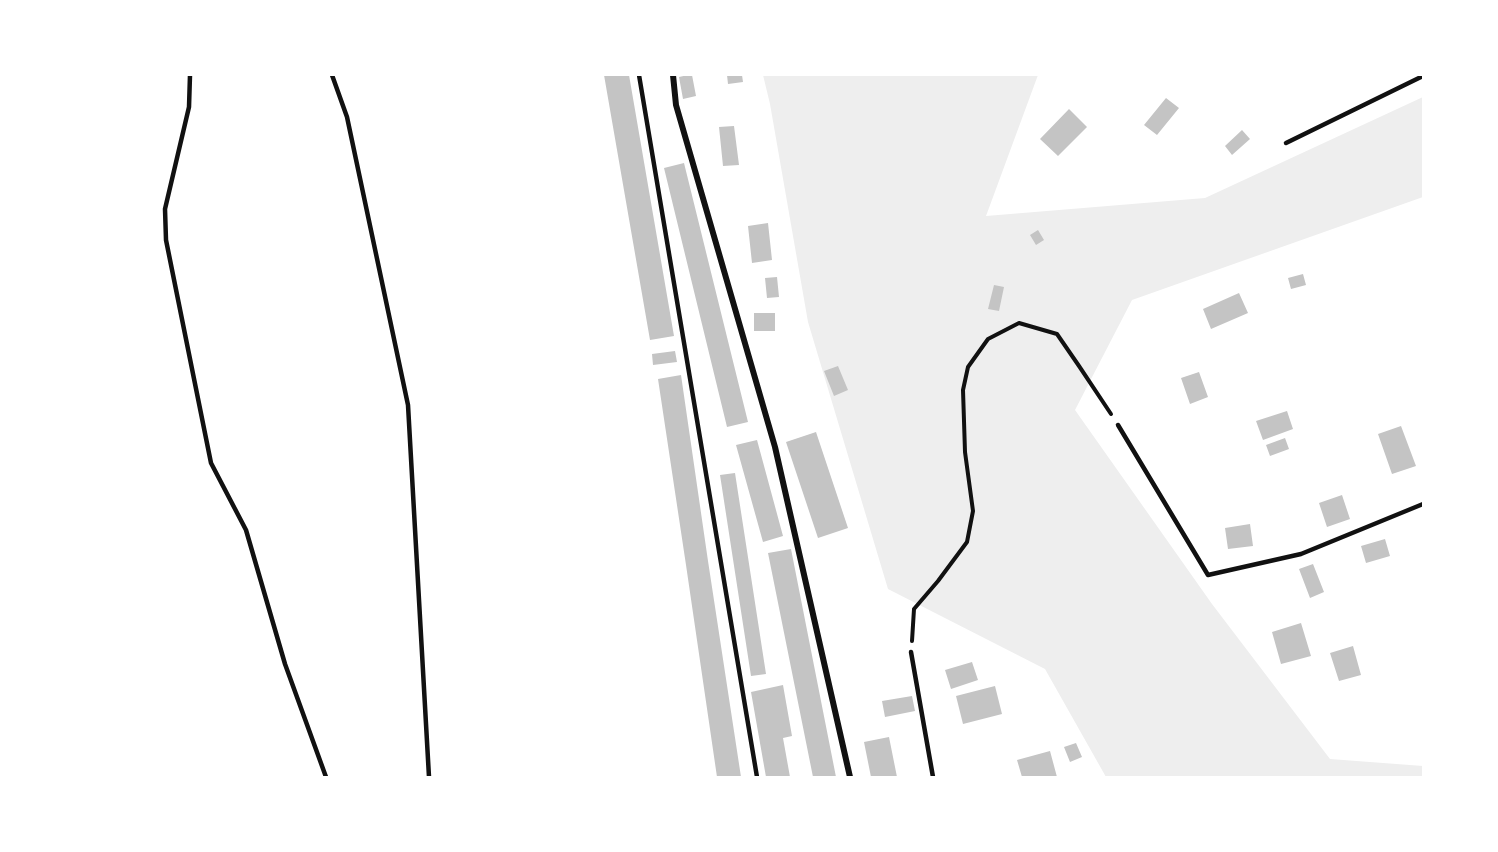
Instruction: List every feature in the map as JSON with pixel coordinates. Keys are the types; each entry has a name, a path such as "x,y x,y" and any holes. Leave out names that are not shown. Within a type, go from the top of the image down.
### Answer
{"street":[{"path":"673,75 676,105 776,447 850,777"}],"lane":[{"path":"189,75 189,107 165,209 166,240 211,463 246,530 285,664 326,777"},
{"path":"332,75 347,117 408,405 429,777"},
{"path":"639,75 757,777"},
{"path":"1286,143 1423,76"},
{"path":"1118,425 1208,575 1301,554 1423,504"},
{"path":"911,652 933,777"}],"path":[{"path":"911,652 914,609 939,581 967,542 973,511 964,452 963,390 968,367 988,339 1019,323 1057,334 1118,425"}],"shaded area":[{"path":"763,75 1038,75 986,216 1205,198 1423,97 1423,197 1132,300 1075,410 1212,604 1330,759 1423,766 1423,777 1106,777 1045,669 888,589 808,322"}],"building":[{"path":"604,75 629,75 674,336 650,340"},
{"path":"692,75 696,96 683,99 679,77"},
{"path":"727,75 742,75 743,82 728,84"},
{"path":"1166,98 1179,108 1157,135 1144,125"},
{"path":"1069,109 1087,127 1058,156 1040,139"},
{"path":"734,126 739,165 723,166 719,127"},
{"path":"1242,130 1250,139 1232,155 1225,146"},
{"path":"684,163 748,422 727,427 664,168"},
{"path":"768,223 772,260 752,263 748,226"},
{"path":"1038,230 1044,240 1036,245 1030,235"},
{"path":"1303,274 1306,285 1291,289 1288,278"},
{"path":"777,277 779,297 767,298 765,278"},
{"path":"994,285 1004,287 999,311 988,309"},
{"path":"1239,293 1248,313 1211,329 1203,309"},
{"path":"754,313 775,313 775,331 754,331"},
{"path":"675,351 677,362 653,365 652,354"},
{"path":"838,366 848,390 834,396 824,371"},
{"path":"1199,372 1208,397 1190,404 1181,378"},
{"path":"681,375 741,777 717,777 658,379"},
{"path":"1287,411 1293,429 1263,440 1256,421"},
{"path":"1401,426 1416,466 1392,474 1378,434"},
{"path":"816,432 848,528 818,538 786,442"},
{"path":"1285,438 1289,449 1270,456 1266,445"},
{"path":"757,440 783,536 763,542 736,445"},
{"path":"735,473 766,674 751,676 720,475"},
{"path":"1342,495 1350,519 1327,527 1319,503"},
{"path":"1250,524 1253,546 1228,549 1225,528"},
{"path":"1385,539 1390,556 1366,563 1361,546"},
{"path":"791,549 836,777 813,777 768,553"},
{"path":"1313,564 1324,592 1310,598 1299,569"},
{"path":"1301,623 1311,656 1281,664 1272,632"},
{"path":"1353,646 1361,675 1339,681 1330,653"},
{"path":"972,662 978,680 951,689 945,670"},
{"path":"783,685 792,736 783,738 790,777 766,777 751,692"},
{"path":"995,686 1002,714 963,724 956,696"},
{"path":"912,696 915,711 885,717 882,701"},
{"path":"889,737 897,777 871,777 864,742"},
{"path":"1076,743 1082,757 1070,762 1064,747"},
{"path":"1050,751 1057,777 1022,777 1017,760"}]}
